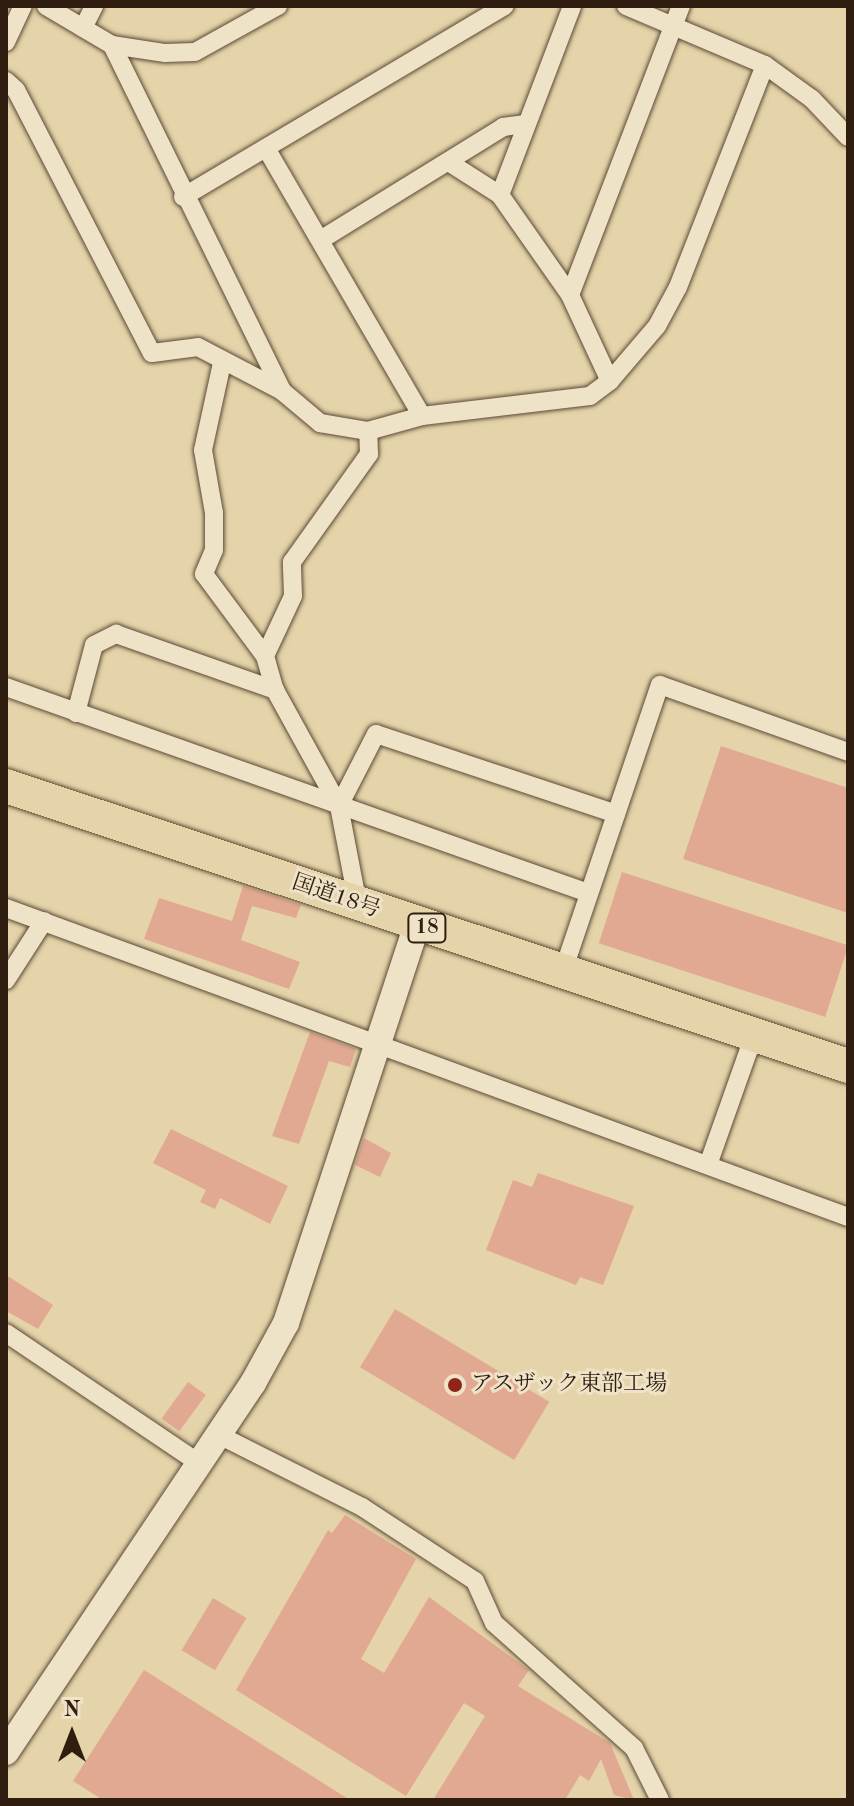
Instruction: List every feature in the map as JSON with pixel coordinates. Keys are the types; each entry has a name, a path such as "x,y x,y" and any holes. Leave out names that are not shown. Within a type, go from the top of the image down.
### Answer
{"highway":[{"name":"国道18号","path":"6,786 848,1066"}],"street":[{"path":"6,42 23,6"},
{"path":"46,6 112,45 195,52 278,6"},
{"path":"83,28 94,6"},
{"path":"183,197 505,6"},
{"path":"500,195 524,124 572,6"},
{"path":"626,6 678,15 765,65 812,99 848,137"},
{"path":"570,295 678,15"},
{"path":"112,45 183,197 282,391"},
{"path":"6,81 16,90 152,353 198,347 222,363 282,391 320,423 368,431 422,416 590,396 610,381 657,326 678,287 765,65"},
{"path":"322,239 450,163 503,127 524,124"},
{"path":"266,148 322,239 422,416"},
{"path":"450,163 500,195 570,295 610,381"},
{"path":"222,363 203,450 214,513 214,550 204,574 265,656 275,690 339,806 358,905"},
{"path":"265,656 293,596 292,562 369,454 368,431"},
{"path":"76,713 94,645 116,634 275,690"},
{"path":"563,971 660,685 848,752"},
{"path":"6,687 588,893"},
{"path":"339,806 376,734 616,814"},
{"path":"6,908 382,1042 848,1217"},
{"path":"6,980 44,921"},
{"path":"6,1752 219,1435 286,1323 382,1042 417,924"},
{"path":"708,1165 754,1035"},
{"path":"6,1333 199,1463"},
{"path":"219,1435 362,1507 475,1581 494,1623 634,1748 660,1800"}],"building":[{"path":"721,746 848,788 848,913 683,859"},
{"path":"622,872 848,945 825,1017 599,943"},
{"path":"243,886 301,905 296,918 252,906 241,940 300,962 289,989 144,939 159,898 232,921"},
{"path":"310,1032 356,1049 350,1067 329,1061 299,1144 272,1136"},
{"path":"171,1129 288,1186 270,1224 220,1198 215,1209 200,1202 206,1190 153,1163"},
{"path":"364,1138 391,1153 380,1177 355,1165"},
{"path":"538,1173 634,1206 603,1285 580,1277 576,1285 486,1250 513,1180 532,1187"},
{"path":"6,1275 53,1305 38,1329 6,1311"},
{"name":"アスザック東部工場","path":"395,1309 549,1402 514,1460 360,1367"},
{"path":"188,1382 206,1395 179,1431 162,1418"},
{"path":"345,1515 416,1559 361,1659 384,1673 429,1597 529,1670 518,1686 610,1743 634,1800 614,1795 601,1759 589,1781 580,1775 565,1800 433,1800 485,1716 464,1703 406,1796 236,1690 328,1530 332,1533"},
{"path":"213,1598 246,1618 215,1670 182,1650"},
{"path":"144,1670 350,1800 103,1800 73,1781"}],"place":[{"name":"アスザック東部工場","path":"455,1385"}]}
